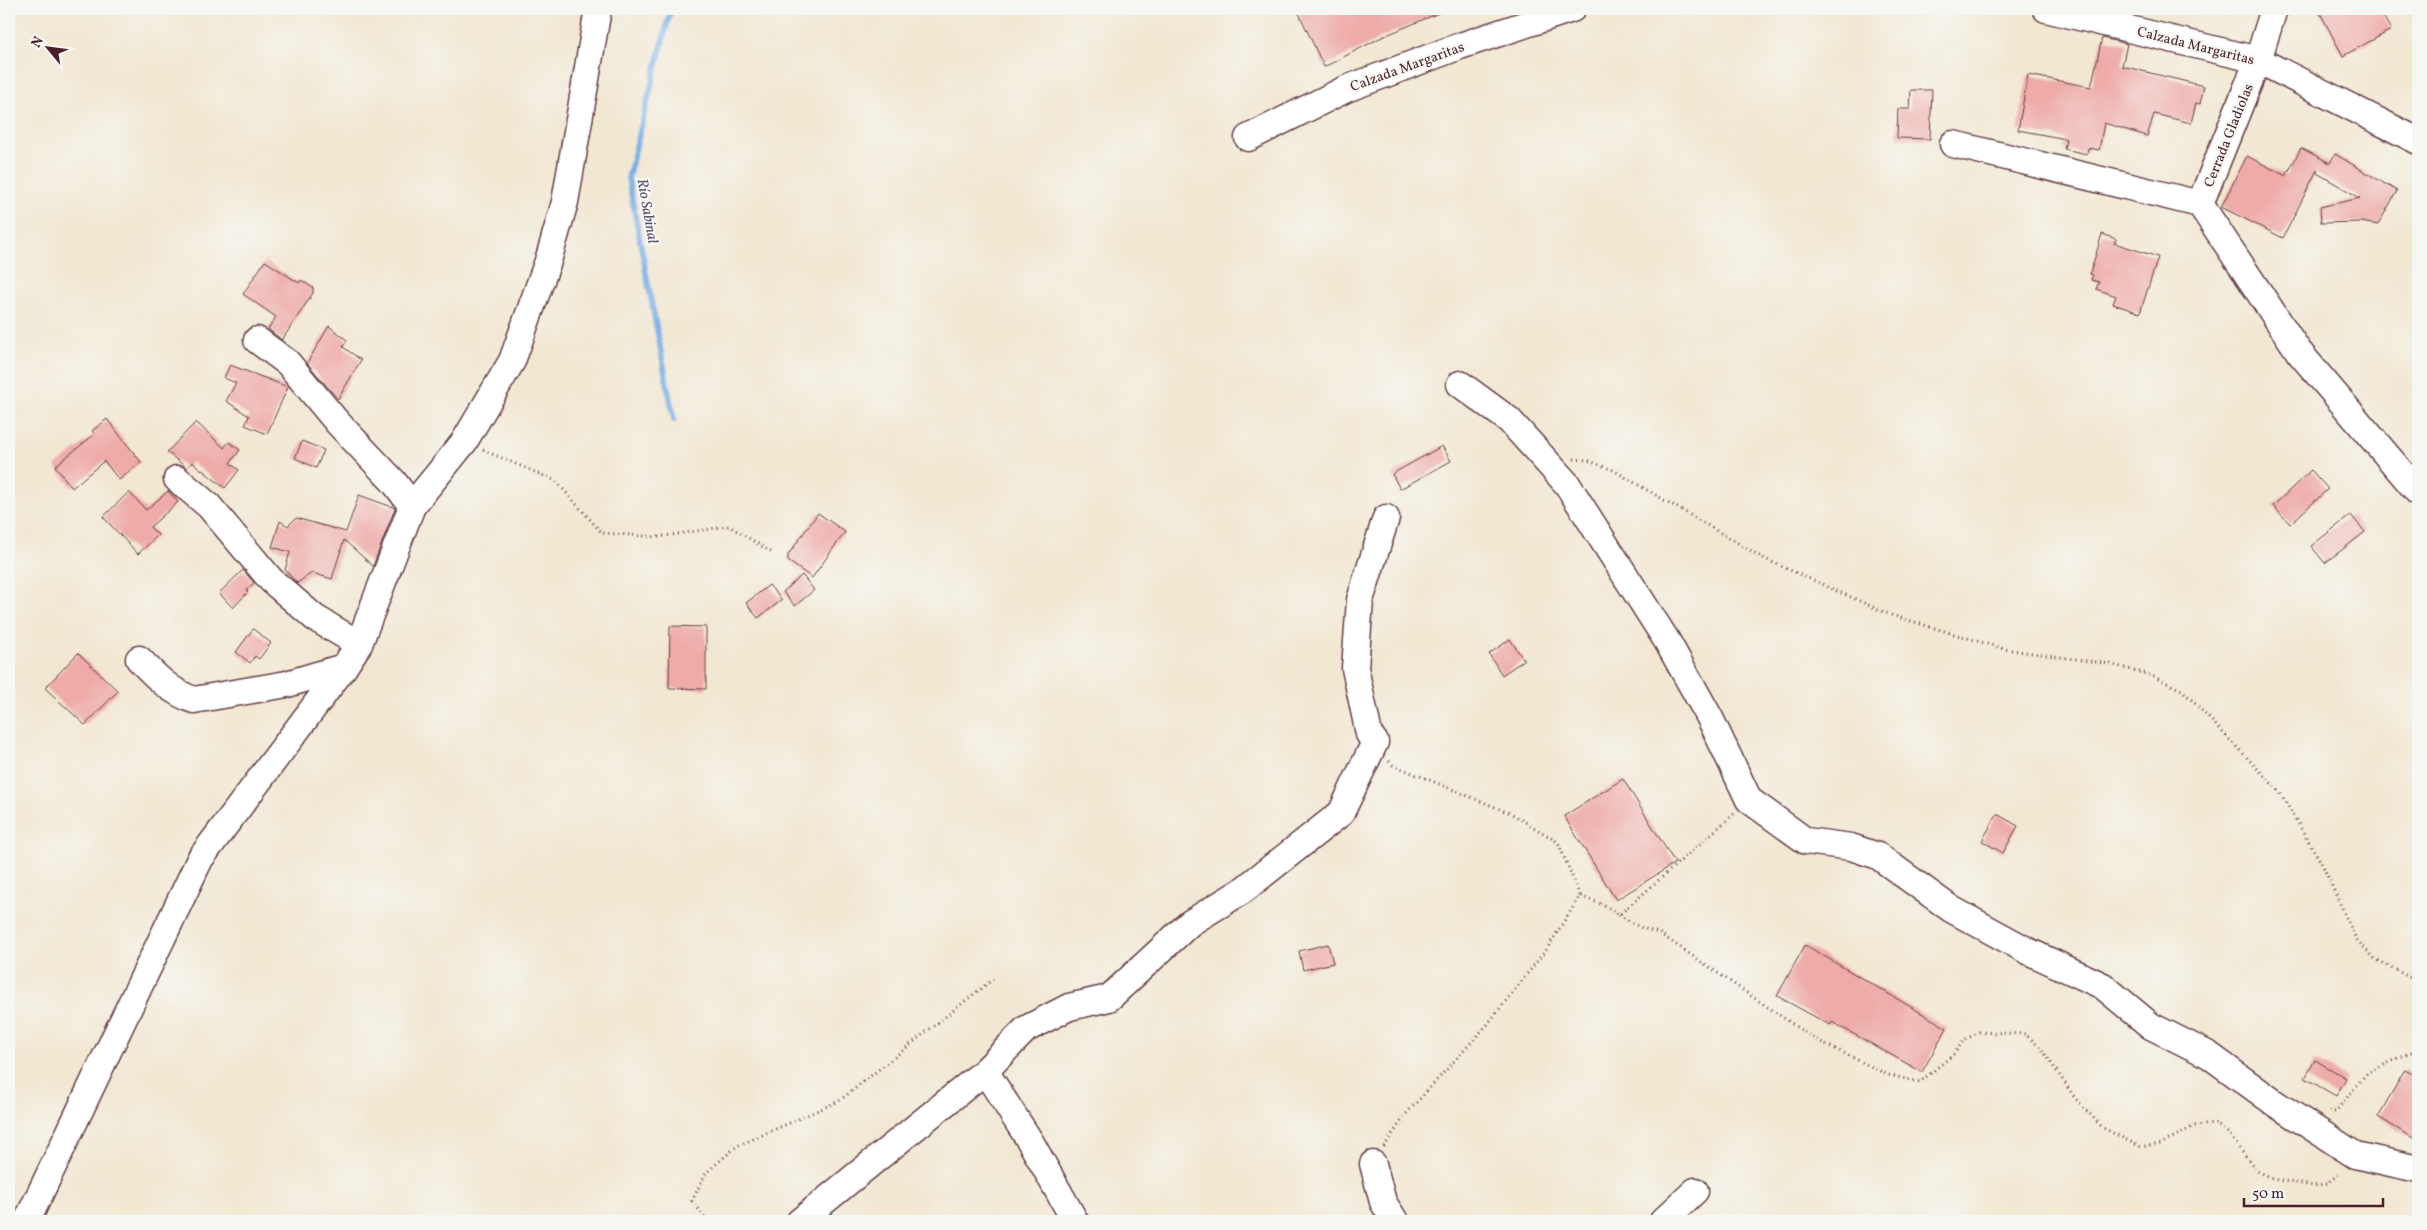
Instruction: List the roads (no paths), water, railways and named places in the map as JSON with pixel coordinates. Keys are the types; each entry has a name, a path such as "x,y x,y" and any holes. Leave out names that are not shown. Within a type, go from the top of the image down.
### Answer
{"street":[{"path":"27,1221 200,859 344,667 359,644 412,506 464,442 512,361 548,261 565,202 598,9"},
{"name":"Calzada Margaritas","path":"1248,138 1346,89 1460,46 1572,9"},
{"name":"Calzada Margaritas","path":"2046,9 2258,60 2418,141"},
{"name":"Cerrada Gladiolas","path":"2200,204 2258,60 2274,9"},
{"path":"1953,144 2200,204 2299,352 2418,492"},
{"path":"257,340 288,363 336,422 394,482 412,506"},
{"path":"1460,384 1509,420 1567,484 1668,641 1710,718 1749,800 1806,841 1851,847 1878,856 1951,908 2028,951 2103,986 2151,1026 2209,1055 2276,1104 2355,1155 2418,1170"},
{"path":"177,479 209,506 271,580 315,618 359,644"},
{"path":"800,1221 985,1071 1026,1028 1070,1007 1109,998 1190,924 1242,890 1342,813 1375,742 1369,734 1355,668 1360,600 1386,518"},
{"path":"139,659 160,681 179,695 194,700 287,684 344,667"},
{"path":"985,1071 1030,1140 1075,1221"},
{"path":"1373,1164 1383,1202 1395,1221"},
{"path":"1663,1221 1695,1191"}],"waterway":[{"name":"Río Sabinal","path":"671,9 628,178 674,420"}]}
